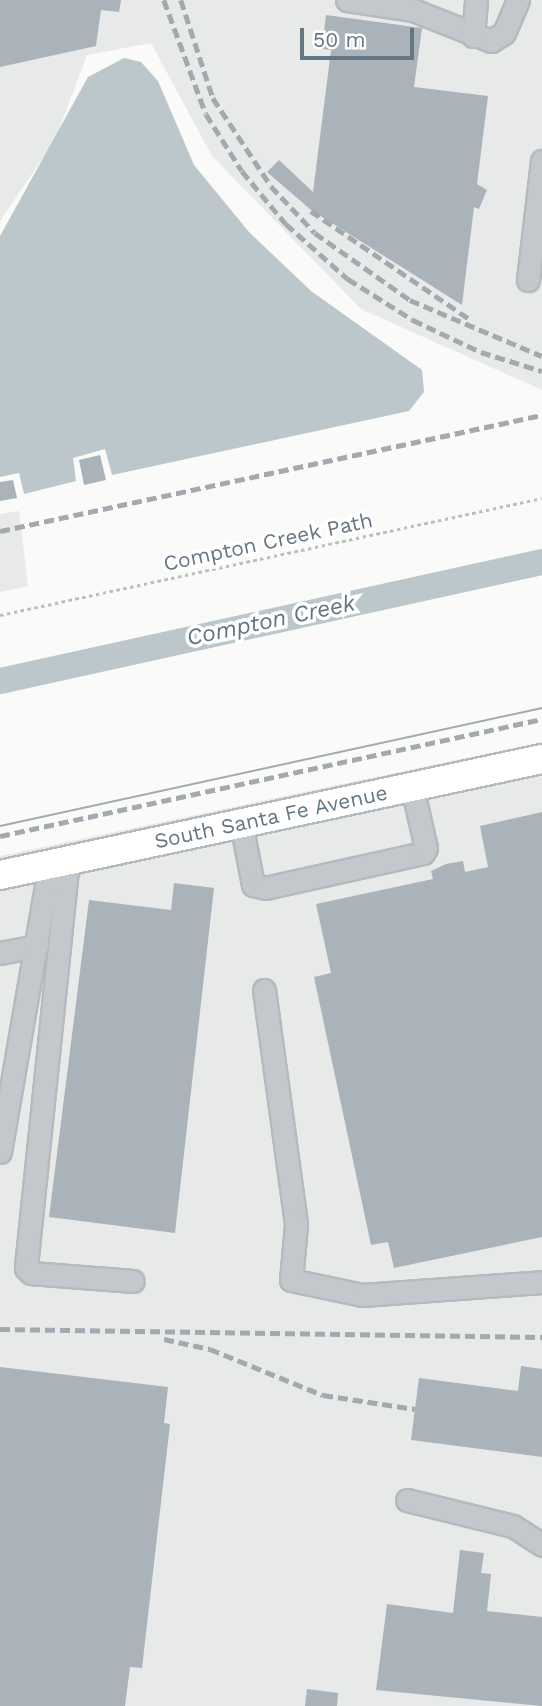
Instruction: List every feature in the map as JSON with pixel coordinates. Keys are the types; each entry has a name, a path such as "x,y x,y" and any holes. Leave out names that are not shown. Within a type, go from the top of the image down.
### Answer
{"main road":[{"name":"South Santa Fe Avenue","path":"0,875 542,759"}],"lane":[{"path":"347,0 413,10 473,36 498,39 517,0"},
{"path":"473,36 476,0"},
{"path":"528,280 542,161"},
{"path":"241,824 253,885 265,888 423,853 426,848 412,787"},
{"path":"0,1152 37,946 59,862"},
{"path":"59,862 26,1268 31,1273 133,1281"},
{"path":"0,953 37,946"},
{"path":"264,990 296,1225 291,1280 362,1295 542,1283"},
{"path":"407,1500 513,1526 542,1545"}],"path":[{"name":"Compton Creek Path","path":"0,615 542,498"}],"shaded area":[{"path":"0,0 542,0 542,390 361,309 212,156 151,43 87,55 55,140 0,221"},
{"path":"124,58 141,62 158,81 194,165 249,232 311,291 422,370 424,392 409,411 112,475 105,449 73,458 76,481 24,494 19,473 0,477 0,236 88,77"},
{"path":"19,511 28,586 0,592 0,514"},
{"path":"542,742 542,1706 0,1706 0,856"}],"building":[{"path":"0,0 121,0 119,12 101,10 96,46 0,67"},
{"path":"326,15 422,28 414,87 488,96 477,184 487,190 479,209 474,207 462,305 311,210 267,172 279,160 313,192 331,50 322,49"},
{"path":"100,455 106,480 84,485 79,460"},
{"path":"13,480 17,498 0,501 0,482"},
{"path":"542,812 542,1237 394,1268 388,1242 371,1245 314,977 331,973 316,904 433,879 431,871 446,864 463,861 465,872 488,867 480,826"},
{"path":"174,883 214,888 175,1233 49,1217 89,900 171,910"},
{"path":"521,1366 542,1369 542,1457 411,1440 419,1378 518,1391"},
{"path":"0,1367 168,1387 164,1423 170,1424 142,1668 130,1667 125,1706 0,1706"},
{"path":"460,1550 484,1553 481,1573 491,1574 487,1611 542,1617 542,1706 376,1690 387,1604 453,1613"},
{"path":"307,1689 338,1693 337,1706 305,1706"}],"waterway":[{"name":"Compton Creek","path":"0,681 542,562"}],"tram line":[{"path":"0,826 542,708"}],"railway":[{"path":"164,0 206,114 242,171 286,224 348,279 413,320 481,352 542,371"},
{"path":"181,0 213,98 271,186 315,233 410,300 542,356"},
{"path":"311,211 468,318"},
{"path":"0,531 542,415"},
{"path":"0,836 542,719"},
{"path":"0,1329 542,1337"},
{"path":"164,1339 210,1349 323,1395 415,1409"}]}
